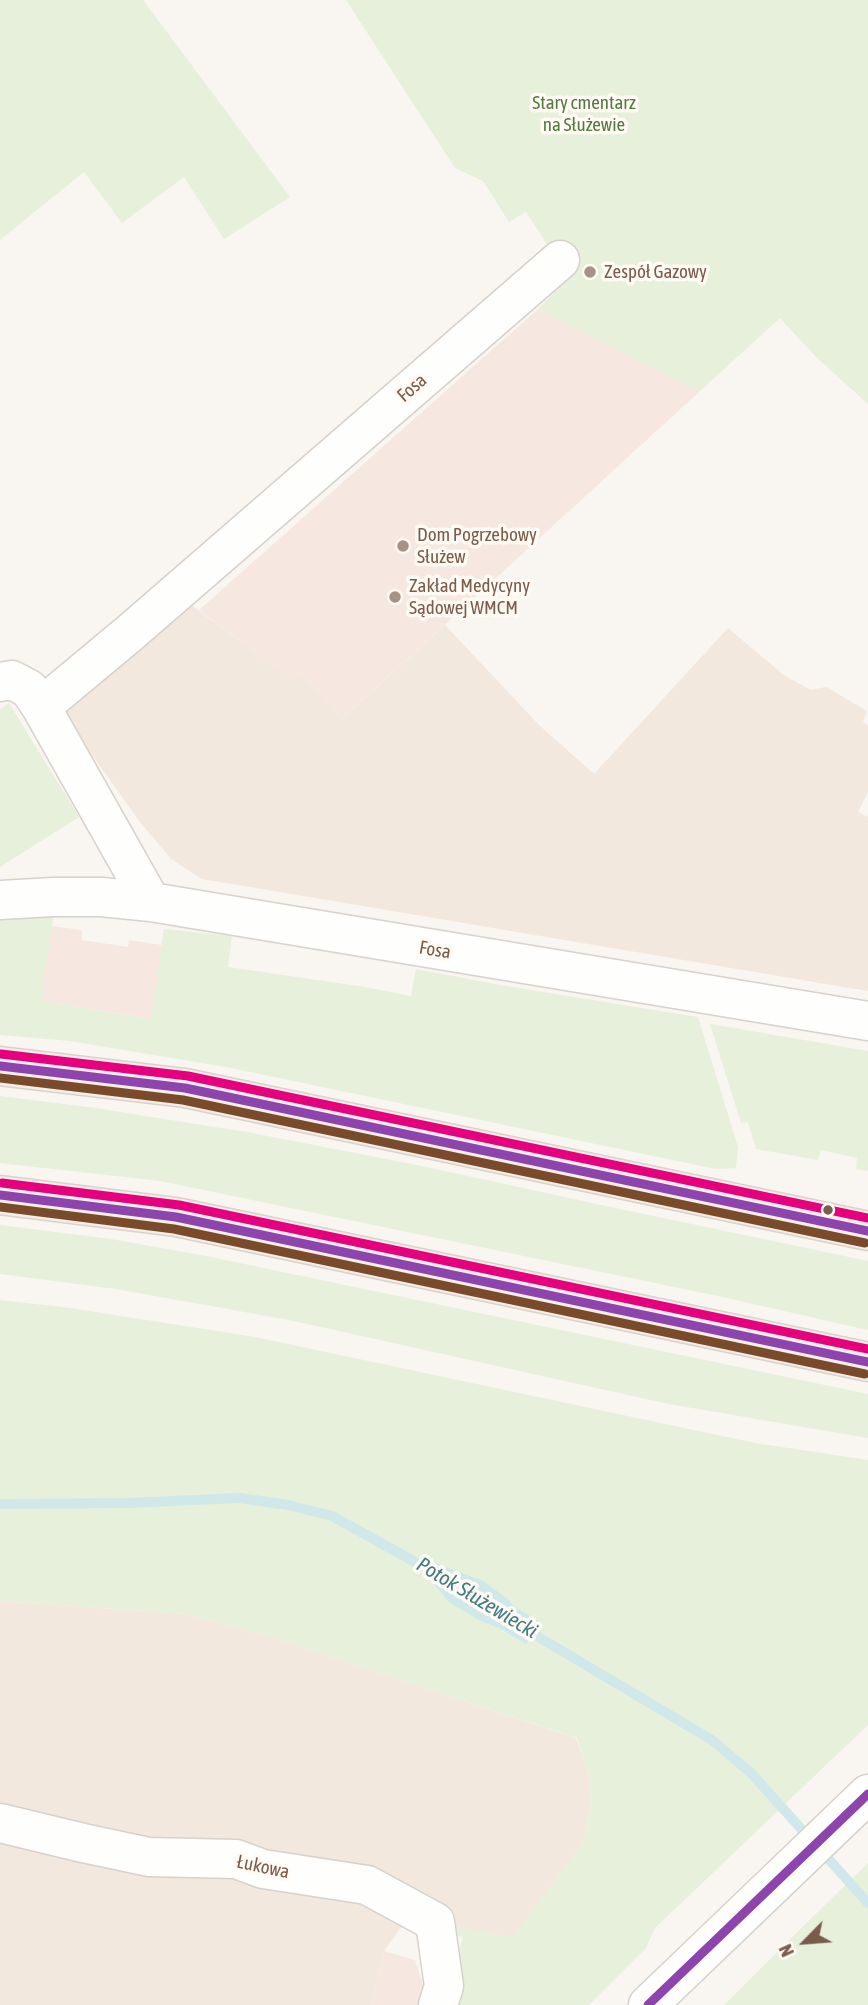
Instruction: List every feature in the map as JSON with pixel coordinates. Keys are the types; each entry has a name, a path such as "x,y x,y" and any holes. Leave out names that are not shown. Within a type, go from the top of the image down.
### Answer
{"main road":[{"path":"0,1066 185,1088 868,1231"},
{"path":"0,1195 176,1217 868,1362"}],"street":[{"name":"Fosa","path":"41,707 560,260"},
{"path":"0,682 12,680 29,690 41,707 151,902"},
{"name":"Fosa","path":"0,900 101,897 151,902 868,1021"},
{"path":"648,2005 862,1800"},
{"name":"Łukowa","path":"0,1823 149,1857 236,1860 263,1869 368,1885 435,1922 444,1986 438,2005"}],"shaded area":[{"path":"538,309 699,392 342,719 301,674 292,680 199,610"},
{"path":"191,605 292,679 301,674 342,719 445,625 539,725 594,774 728,628 785,676 811,690 826,687 867,711 863,722 868,726 868,792 858,812 868,817 868,991 202,879 171,859 140,822 67,720 65,708"},
{"path":"51,926 82,930 82,940 128,947 129,940 162,945 152,1019 41,1001"},
{"path":"0,1601 187,1614 272,1637 576,1738 588,1769 591,1798 585,1841 513,1938 456,1927 422,1898 384,1951 371,2005 0,2005"},
{"path":"384,1951 415,1960 425,1991 421,2005 371,2005"}],"green space":[{"path":"0,0 143,0 290,197 224,239 184,177 122,223 84,172 0,240"},
{"name":"Stary cmentarz na Służewie","path":"346,0 868,0 868,404 816,357 780,318 699,392 538,309 572,275 553,253 526,212 509,222 483,181 455,168"},
{"path":"9,703 79,817 0,867 0,709"},
{"path":"54,912 41,1001 151,1019 164,929 232,936 228,967 411,996 416,969 698,1017 738,1147 736,1168 716,1169 226,1067 70,1041 0,1035 0,915"},
{"path":"710,1024 868,1051 868,1171 856,1169 857,1158 821,1150 818,1160 756,1149 748,1122 741,1123"},
{"path":"0,1096 252,1133 417,1165 868,1261 868,1330 718,1296 160,1181 0,1163"},
{"path":"0,1225 111,1239 206,1256 868,1394 868,1438 669,1404 289,1320 116,1289 0,1274"},
{"path":"0,1300 70,1308 255,1337 755,1443 868,1460 868,1725 655,1928 646,1948 589,2005 451,2005 446,1995 463,1937 455,1935 456,1927 513,1937 585,1841 591,1798 588,1769 577,1738 272,1637 187,1614 0,1601"},
{"path":"868,1863 868,2005 724,2005 787,1942"}],"water":[{"path":"414,1561 438,1564 483,1581 515,1607 540,1622 526,1644 450,1603"}],"waterway":[{"name":"Potok Służewiecki","path":"0,1504 127,1503 240,1498 288,1505 332,1516 426,1568"},
{"name":"Potok Służewiecki","path":"520,1626 712,1740 751,1773 868,1903"}],"transit line":[{"path":"1,1054 188,1076 868,1218"},
{"path":"0,1066 185,1088 868,1231"},
{"path":"0,1078 183,1100 865,1243"},
{"path":"2,1183 179,1205 868,1349"},
{"path":"0,1195 176,1217 868,1362"},
{"path":"0,1207 174,1229 865,1374"},
{"path":"648,2005 868,1794"}],"place":[{"name":"Zespół Gazowy","path":"590,272"},
{"name":"Dom Pogrzebowy Służew","path":"403,546"},
{"name":"Zakład Medycyny Sądowej WMCM","path":"395,597"}]}
